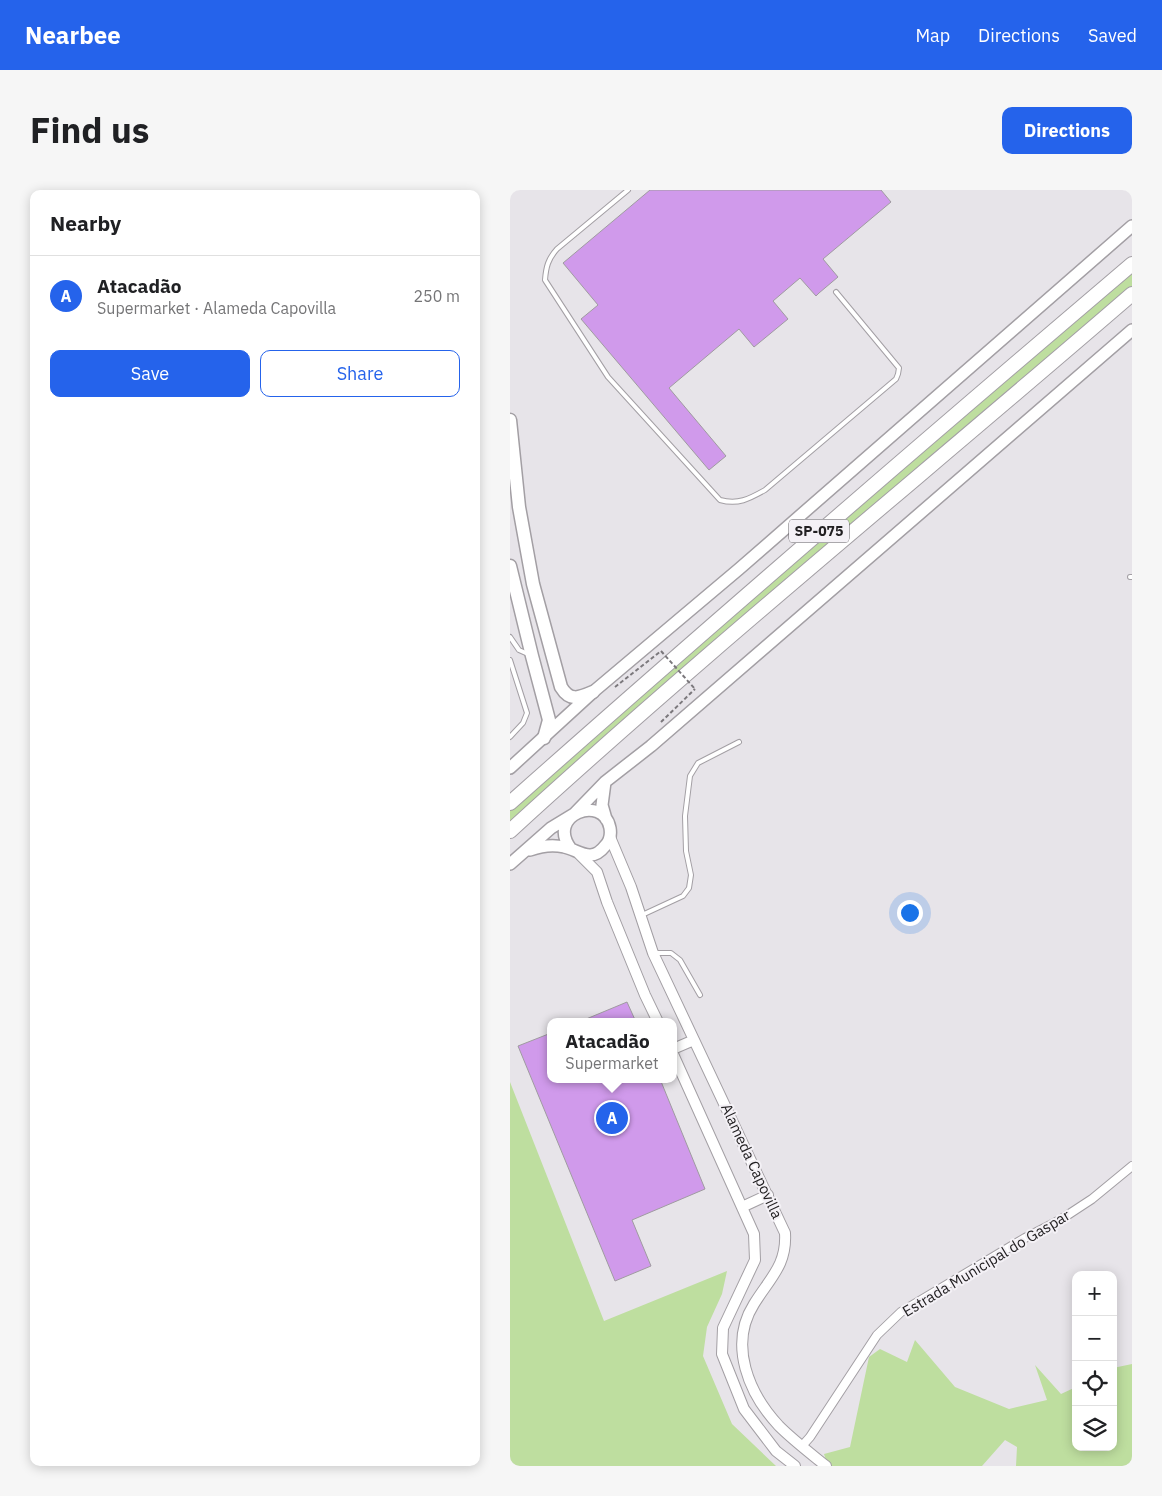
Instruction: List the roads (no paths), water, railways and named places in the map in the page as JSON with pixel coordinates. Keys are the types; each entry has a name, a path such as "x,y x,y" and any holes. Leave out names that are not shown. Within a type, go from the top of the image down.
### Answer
{"highway":[{"name":"SP-075","path":"510,803 774,570 1132,264"},
{"name":"SP-075","path":"510,831 760,611 1132,294"}],"main road":[{"path":"510,768 593,692 739,569 1132,226"},
{"path":"575,852 565,838 564,831 569,819 605,782 651,746 1132,330"},
{"path":"510,420 519,506 533,584 561,687 565,694 571,697 578,698 593,692"},
{"path":"510,566 515,592 550,720 544,738"},
{"path":"515,592 533,584"},
{"path":"523,852 551,845 592,855 598,852 608,843 610,837 609,825 602,805 605,782"},
{"path":"510,864 551,828 574,814 587,810 601,814 606,819"}],"street":[{"name":"Alameda Capovilla","path":"610,837 631,887 653,953 785,1233 786,1241 783,1259 752,1306 747,1318 742,1348 746,1372 759,1399 779,1426 826,1466"},
{"path":"575,852 597,872 618,928 656,1018"},
{"path":"677,1047 694,1040"},
{"name":"Alameda Capovilla","path":"677,1063 754,1234 755,1260 724,1328 722,1354 744,1409 776,1451 795,1466"},
{"name":"Estrada Municipal do Gaspar","path":"802,1446 810,1437 877,1335 901,1312 1025,1238 1060,1220 1092,1199 1132,1166"},
{"path":"742,1207 768,1194"},
{"path":"744,1409 759,1399"},
{"path":"782,1455 802,1446"}],"lane":[{"path":"628,190 549,257 545,269 545,280 608,377 720,500 730,503 743,502 765,490 896,379 899,368 836,292"},
{"path":"510,637 520,650 532,656"},
{"path":"510,660 527,713 523,723 510,737"},
{"path":"640,916 683,896 689,888 691,875 686,851 685,816 690,776 698,763 739,742"},
{"path":"653,953 671,953 680,960 700,995"}],"place":[{"name":"Atacadão","path":"612,1118"}]}
